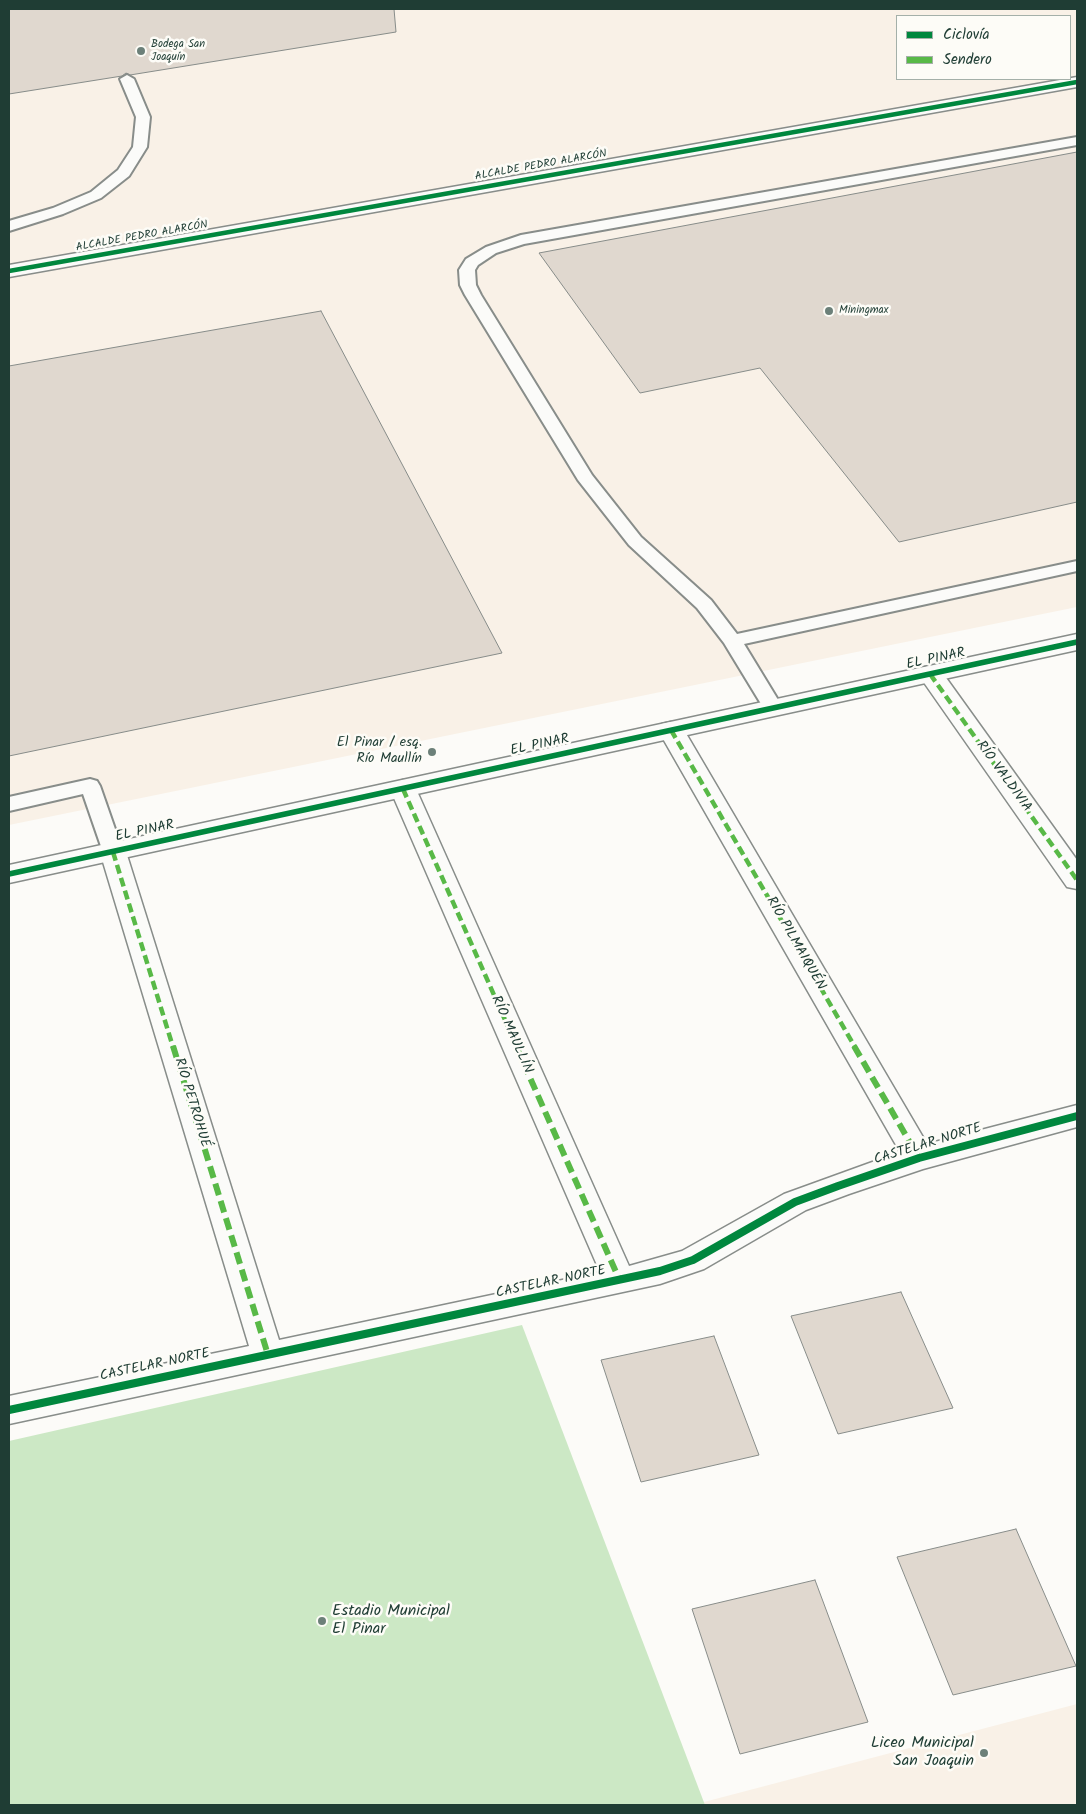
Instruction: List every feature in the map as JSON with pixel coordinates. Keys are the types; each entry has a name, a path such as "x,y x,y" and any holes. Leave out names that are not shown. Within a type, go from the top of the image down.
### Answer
{"street":[{"name":"ALCALDE PEDRO ALARCÓN","path":"9,271 1077,82"},
{"name":"EL PINAR","path":"9,874 1077,642"},
{"name":"RÍO VALDIVIA","path":"930,674 1077,880"},
{"name":"RÍO PILMAIQUÉN","path":"671,730 919,1158"},
{"name":"RÍO MAULLÍN","path":"403,788 620,1281"},
{"name":"RÍO PETROHUÉ","path":"113,852 268,1355"},
{"name":"CASTELAR NORTE","path":"9,1410 620,1281 693,1260 795,1202 919,1158 1077,1116"}],"lane":[{"path":"9,226 58,211 96,196 124,173 140,147 143,117 127,79"},
{"path":"773,708 732,641 704,604 635,541 608,510 584,476 472,295 466,277 467,270 472,262 490,250 521,240 1077,141"},
{"path":"732,641 1077,566"},
{"path":"9,804 90,786 113,852"}],"shaded area":[{"path":"9,9 1077,9 1077,607 9,825"},
{"name":"Liceo Municipal San Joaquin","path":"1077,1704 1077,1805 705,1805 704,1802"}],"green space":[{"name":"Estadio Municipal El Pinar","path":"522,1325 705,1805 9,1805 9,1441"}],"building":[{"name":"Bodega San Joaquín","path":"9,9 394,9 396,32 130,75 126,73 122,76 9,94"},
{"name":"Miningmax","path":"1077,152 1077,502 899,542 760,368 640,393 539,253"},
{"path":"321,311 502,653 9,756 9,366"},
{"path":"901,1292 953,1408 838,1434 791,1316"},
{"path":"714,1336 759,1455 641,1482 601,1360"},
{"path":"1016,1529 1076,1666 953,1695 897,1557"},
{"path":"815,1580 868,1722 740,1754 692,1609"}],"marked path":[{"path":"930,674 1077,880"},
{"path":"671,730 919,1158"},
{"path":"403,789 620,1281"},
{"path":"113,852 268,1355"}],"cycle path":[{"path":"9,271 1077,82"},
{"path":"9,874 1077,642"},
{"path":"9,1410 660,1271 693,1260 795,1202 838,1186 919,1158 1077,1116"}],"place":[{"name":"Bodega San Joaquín","path":"141,51"},
{"name":"Miningmax","path":"829,311"},
{"name":"El Pinar / esq. Río Maullín","path":"432,752"},
{"name":"Estadio Municipal El Pinar","path":"322,1621"},
{"name":"Liceo Municipal San Joaquin","path":"984,1753"}]}
